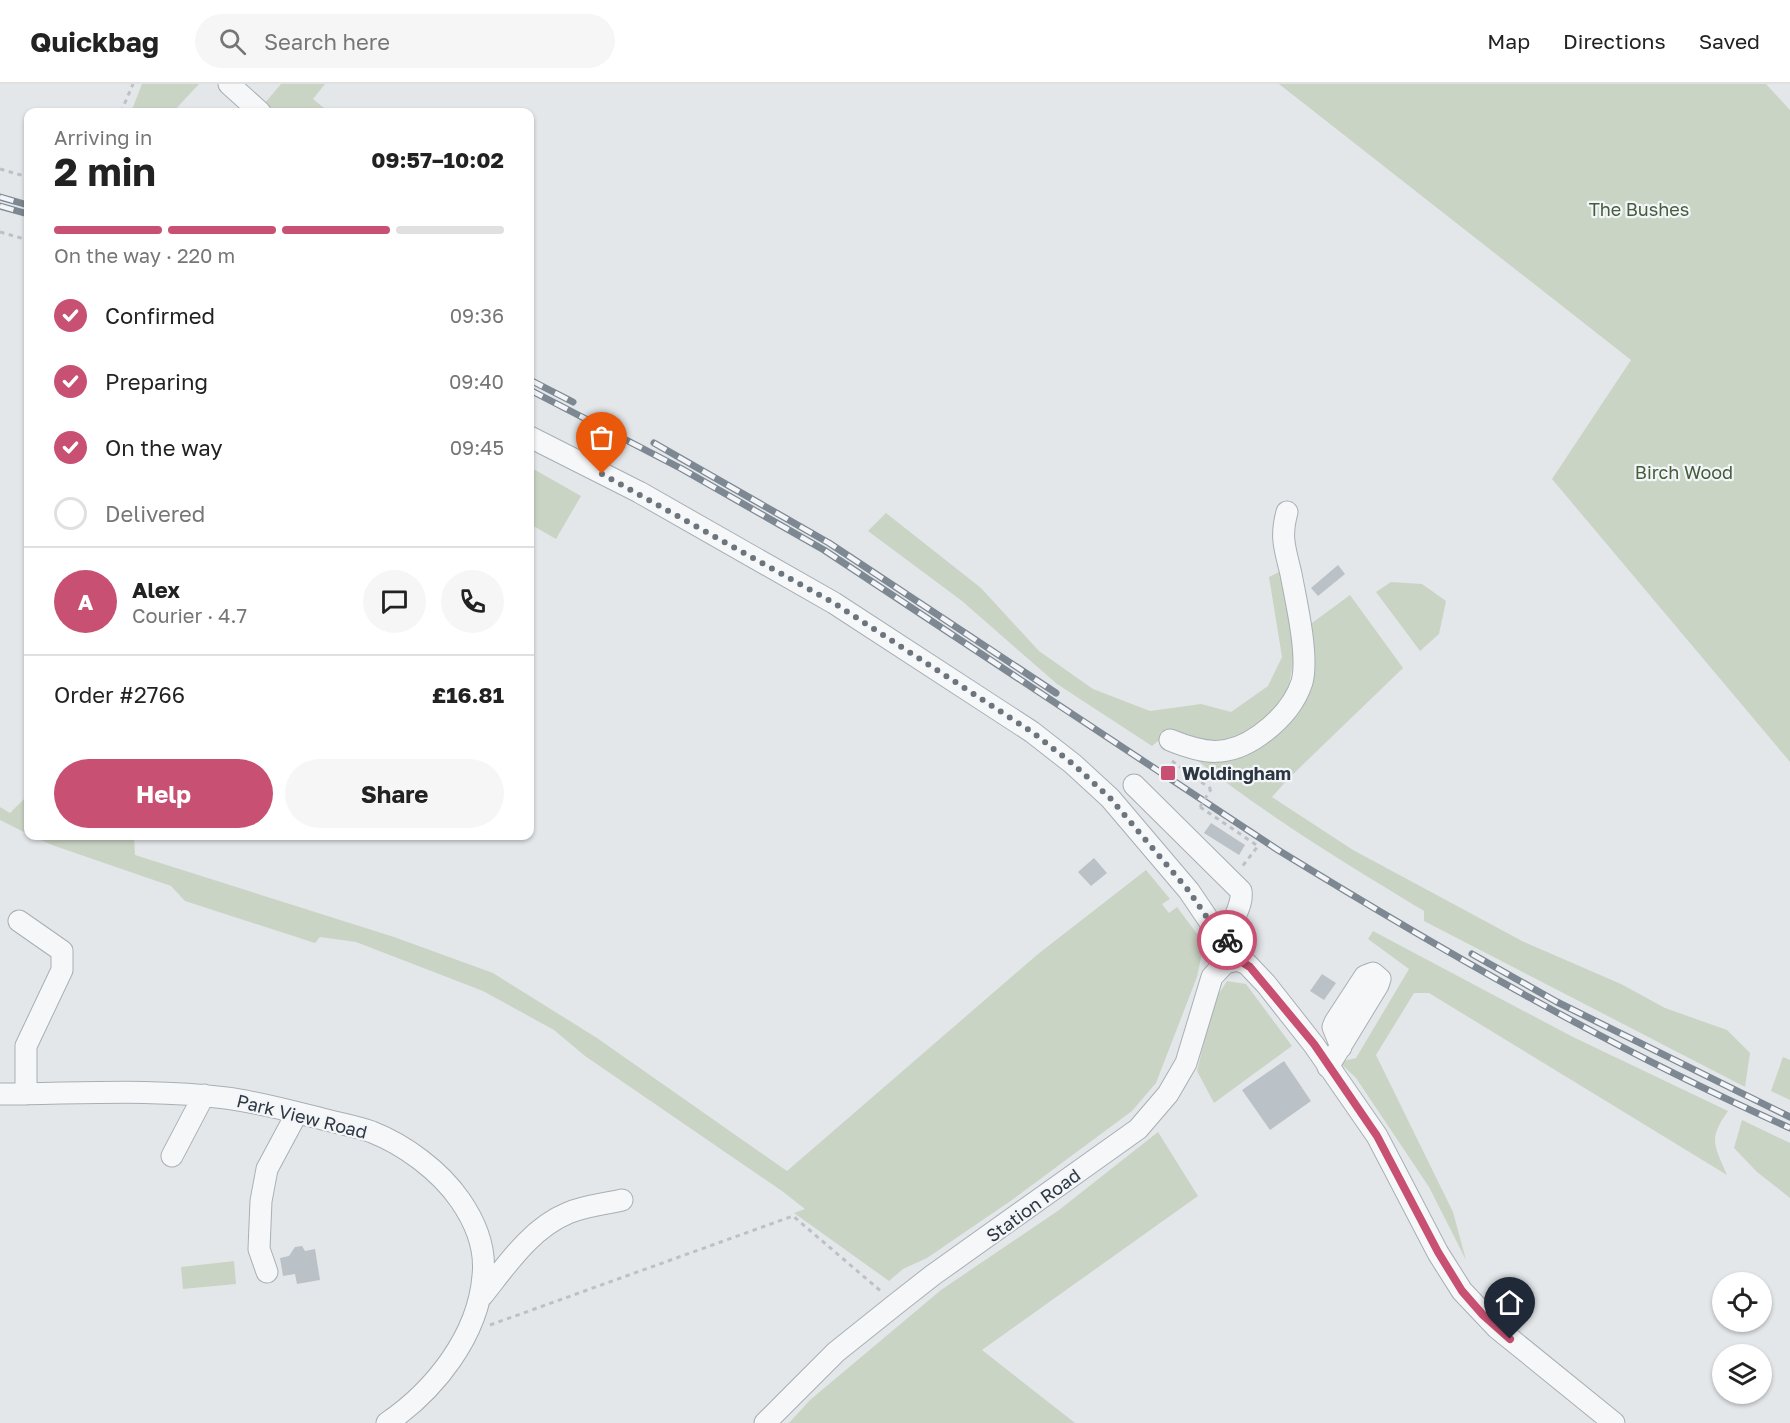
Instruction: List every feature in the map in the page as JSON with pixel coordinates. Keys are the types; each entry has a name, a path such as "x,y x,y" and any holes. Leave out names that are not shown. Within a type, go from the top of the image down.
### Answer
{"street":[{"path":"240,88 257,108"},
{"path":"534,439 639,492 834,603 1032,732 1073,764 1110,798 1189,891 1230,951 1250,967 1314,1044 1377,1136 1438,1252 1462,1291 1497,1328 1614,1423"},
{"path":"1170,740 1197,751 1212,752 1245,745 1275,724 1293,701 1302,681 1303,664 1298,609 1282,532 1287,512"},
{"path":"1134,785 1241,891 1242,897 1232,920 1230,951"},
{"path":"18,921 62,951 62,970 26,1046 26,1094"},
{"name":"Station Road","path":"765,1423 836,1352 896,1304 933,1275 1114,1148 1149,1118 1168,1094 1186,1063 1212,977 1230,951"},
{"path":"1328,1067 1341,1047"},
{"name":"Park View Road","path":"0,1094 204,1095 229,1098 372,1132 424,1161 448,1183 465,1208 477,1233 485,1260 482,1296 471,1324 450,1362 423,1393 387,1423"},
{"path":"172,1156 204,1095"},
{"path":"267,1272 259,1249 261,1201 267,1169 297,1113"},
{"path":"482,1296 533,1236 553,1220 571,1211 622,1200"}],"path":[{"path":"124,108 133,84"},
{"path":"0,170 24,176"},
{"path":"0,232 24,239"},
{"path":"1203,783 1212,789 1200,807 1258,846 1231,880"},
{"path":"471,1324 494,1324 793,1216 896,1304"}],"green space":[{"path":"142,84 199,84 177,108 133,108"},
{"path":"281,84 325,84 313,99 324,108 269,108 264,104"},
{"path":"1279,84 1766,84 1790,110 1790,762 1552,479 1631,360"},
{"path":"534,469 581,496 556,539 534,526"},
{"path":"886,513 981,588 1039,651 1093,689 1150,711 1201,704 1231,712 1268,686 1282,657 1269,577 1283,570 1294,659 1286,699 1251,732 1220,744 1162,738 1152,746 1057,684 962,601 868,531"},
{"path":"1391,582 1422,584 1446,601 1439,634 1420,651 1376,592"},
{"path":"1350,595 1403,668 1272,797 1353,850 1524,942 1621,984 1665,1008 1727,1030 1750,1053 1745,1087 1424,921 1424,911 1335,857 1194,758 1232,761 1277,733 1312,689 1312,623"},
{"path":"24,799 24,832 0,820 0,807 10,813"},
{"path":"41,840 134,840 135,855 394,937 493,973 597,1038 787,1171 1038,954 1146,870 1170,899 1162,904 1169,913 1177,907 1204,943 1197,977 1156,1083 1132,1111 1012,1200 927,1258 903,1269 889,1281 794,1213 805,1209 782,1191 585,1056 554,1030 483,991 356,942 320,937 315,943 185,901 171,886"},
{"path":"1373,931 1571,1036 1728,1111 1715,1136 1716,1149 1727,1175 1429,993 1414,993 1376,1055 1453,1212 1466,1260 1429,1187 1356,1078 1339,1062 1356,1058 1409,969 1368,939"},
{"path":"1227,981 1246,984 1292,1046 1214,1103 1197,1071 1214,1001"},
{"path":"1783,1057 1790,1060 1790,1100 1771,1091"},
{"path":"1742,1120 1790,1143 1790,1198 1757,1172 1734,1148"},
{"path":"1158,1132 1198,1196 982,1350 1075,1423 789,1423 810,1400 941,1290 1059,1210"},
{"path":"234,1261 236,1284 183,1289 181,1267"}],"building":[{"path":"1338,565 1345,574 1318,596 1311,588"},
{"path":"1211,823 1245,845 1239,855 1204,833"},
{"path":"1094,858 1107,873 1091,886 1078,872"},
{"path":"1322,974 1336,983 1324,1000 1310,991"},
{"path":"1284,1061 1311,1101 1270,1130 1242,1090"},
{"path":"302,1246 305,1251 315,1249 320,1280 297,1284 295,1274 283,1276 280,1258 289,1256 295,1247"}],"railway":[{"path":"0,197 24,204"},
{"path":"0,206 24,213"},
{"path":"534,382 573,402"},
{"path":"534,392 682,469 824,550 1278,850 1466,962 1593,1032 1724,1098 1790,1128"},
{"path":"654,443 829,543 1056,693"},
{"path":"1472,954 1557,1002 1790,1117"}],"way so far":[{"path":"602,474 639,492 834,603 1032,732 1073,764 1110,798 1189,891 1214,928 1227,940"}],"place":[{"name":"Woldingham","path":"1168,773"}],"route":[{"path":"1227,940 1231,961 1237,960 1247,964 1266,984 1314,1044 1377,1136 1438,1252 1462,1291 1483,1315 1510,1339"}],"park label":[{"name":"The Bushes","path":"1639,209"},
{"name":"Birch Wood","path":"1684,472"}]}
